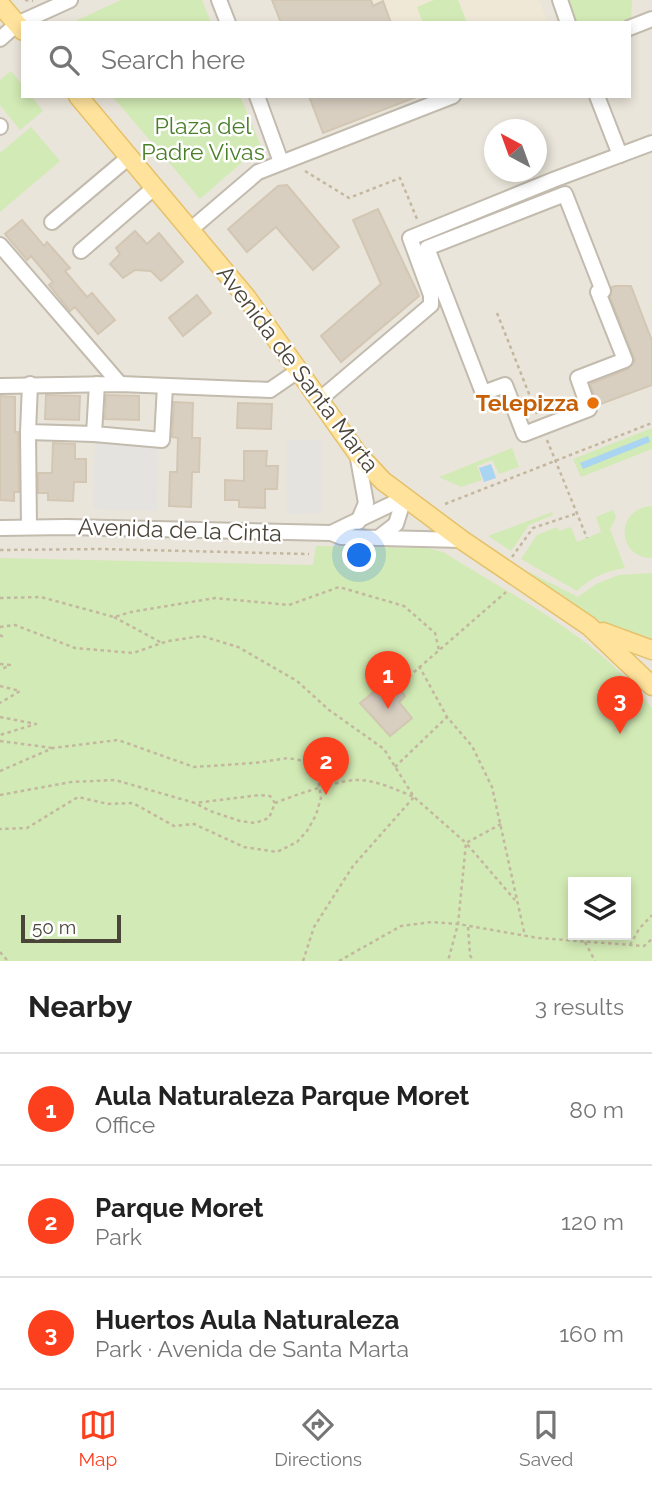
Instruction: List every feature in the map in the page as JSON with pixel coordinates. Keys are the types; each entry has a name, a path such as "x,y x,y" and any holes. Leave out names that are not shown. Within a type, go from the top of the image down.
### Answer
{"main road":[{"path":"0,4 20,27"},
{"name":"Avenida de Santa Marta","path":"80,98 247,298 357,453 383,481 462,540 589,626 652,686"},
{"name":"Avenida de Santa Marta","path":"589,626 640,648 652,650"}],"street":[{"path":"31,21 70,0"},
{"path":"219,0 227,21"},
{"path":"559,0 567,21"},
{"path":"631,27 652,19"},
{"path":"0,39 20,27"},
{"path":"258,98 281,162"},
{"path":"190,230 258,172 448,98"},
{"path":"598,98 620,155"},
{"path":"319,400 431,305 431,295 410,238 652,143"},
{"path":"52,222 129,157"},
{"path":"81,251 155,187"},
{"path":"565,194 603,290 598,292 625,360 578,378 589,409 524,434 505,385 482,394 427,247 565,194"},
{"path":"0,246 120,384"},
{"path":"0,386 120,384 270,390 289,377"},
{"path":"29,527 30,384"},
{"path":"94,434 97,384"},
{"path":"28,432 162,439 165,386"},
{"path":"357,453 366,503 358,522"},
{"path":"378,538 396,524 404,498"},
{"name":"Avenida de la Cinta","path":"331,533 404,498"},
{"name":"Avenida de la Cinta","path":"0,528 331,533 341,537 462,540"}],"path":[{"path":"305,171 349,198 400,178 417,219"},
{"path":"445,504 652,423"},
{"path":"512,557 533,528 577,513"},
{"path":"0,550 101,549 309,554"},
{"path":"114,617 215,598 289,605 339,587 404,606 435,633 439,650"},
{"path":"398,686 506,592"},
{"path":"0,598 41,597 114,617 162,643"},
{"path":"0,627 15,625 75,648 133,653 162,643 202,636 238,647 297,681 329,710 384,749 414,797 466,843 517,903"},
{"path":"0,664 10,666 0,670"},
{"path":"419,666 447,717 471,746 492,788 525,936"},
{"path":"0,687 20,691 0,703"},
{"path":"0,717 36,723 0,735"},
{"path":"395,767 447,717"},
{"path":"0,741 53,748 118,740 194,767 254,764 288,758 304,761 317,771 321,798 307,831 297,842 277,852 244,847 194,824 174,826 133,803 108,804 78,797 27,828 0,829"},
{"path":"0,772 53,748"},
{"path":"0,794 71,782 116,780 195,803 240,821 255,823 269,818 275,803 291,796 356,780 385,786 414,797"},
{"path":"195,803 260,795 270,796 275,803"},
{"path":"303,961 314,927 353,866 414,797"},
{"path":"466,843 501,824"},
{"path":"449,961 458,924 466,843"},
{"path":"630,945 639,929 652,915"},
{"path":"339,961 401,926 432,922 525,936 630,945 643,946 652,939"},
{"path":"468,926 472,961"},
{"path":"584,941 595,961"},
{"path":"0,952 8,961"}],"shaded area":[{"path":"0,0 652,0 652,961 0,961"},
{"path":"272,0 539,0 547,21 280,21"},
{"path":"287,440 321,440 321,513 287,514"},
{"path":"95,441 159,443 157,511 93,509"}],"green space":[{"path":"121,0 202,0 210,21 75,21"},
{"path":"434,0 458,0 466,21 422,21 417,7"},
{"path":"560,0 632,0 631,28 631,21 567,21"},
{"path":"11,71 21,84 21,98 33,98 43,111 20,130 0,105 0,80"},
{"name":"Plaza del Padre Vivas","path":"114,98 241,98 264,153 248,157 200,199"},
{"path":"31,127 60,161 0,212 0,153"},
{"path":"652,428 652,449 581,477 573,459"},
{"path":"512,448 519,467 499,474 492,460 477,466 482,480 461,487 439,477"},
{"path":"652,506 652,558 640,556 632,550 626,542 625,533 626,523 631,515"},
{"path":"613,510 616,517 610,529 625,568 599,575 577,591 521,559 537,535 557,527 559,531 571,527 577,542 601,532 596,517"},
{"path":"552,512 553,515 529,525 511,551 488,536"},
{"path":"316,546 427,548 443,552 527,603 582,640 607,661 631,683 652,708 652,961 0,961 0,558 313,565"},
{"path":"525,570 578,597 596,584 619,575 652,573 652,648 627,640"}],"water":[{"path":"648,436 650,442 583,469 580,463"},
{"path":"491,464 496,478 484,482 479,468"}],"building":[{"path":"272,0 371,0 373,6 383,1 390,21 280,21"},
{"path":"310,98 413,98 323,133"},
{"path":"287,185 339,247 313,270 276,227 247,252 228,229 278,186"},
{"path":"378,209 419,296 341,362 321,336 381,284 353,220"},
{"path":"22,220 44,246 47,242 70,268 65,271 87,297 92,293 115,320 98,334 75,307 70,311 49,285 53,282 31,256 27,260 5,234"},
{"path":"135,231 147,244 159,233 183,262 161,281 151,271 135,270 123,278 110,264 120,254 116,248"},
{"path":"631,286 652,341 652,385 598,405 590,384 628,369 635,361 610,297 612,287"},
{"path":"197,295 211,313 183,336 169,318"},
{"path":"46,395 80,396 79,420 45,419"},
{"path":"106,395 139,396 139,420 105,419"},
{"path":"0,396 15,397 19,492 14,492 14,501 0,500"},
{"path":"174,402 193,403 192,438 200,438 199,472 192,472 191,507 169,506 170,472 177,472 178,438 172,437"},
{"path":"238,403 272,404 271,429 237,428"},
{"path":"53,443 75,444 75,459 86,459 86,482 74,482 73,501 48,500 48,493 38,493 38,473 52,473"},
{"path":"244,451 267,451 266,466 278,466 277,489 265,489 265,508 239,507 239,500 225,500 225,480 244,481"},
{"path":"391,678 405,696 399,702 412,718 390,736 360,703"}],"place":[{"name":"Telepizza","path":"593,403"},
{"name":"Aula Naturaleza Parque Moret","path":"388,709"},
{"name":"Huertos Aula Naturaleza","path":"620,734"},
{"name":"Parque Moret","path":"326,795"}]}
